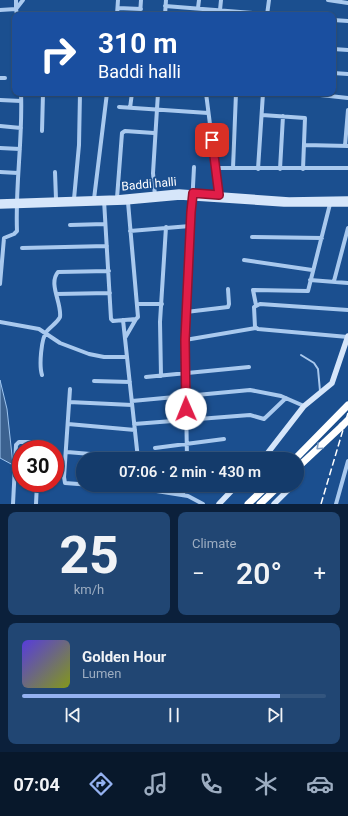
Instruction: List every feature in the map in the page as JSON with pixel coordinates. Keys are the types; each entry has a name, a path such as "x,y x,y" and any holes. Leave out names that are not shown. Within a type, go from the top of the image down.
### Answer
{"highway":[{"path":"302,452 348,405"},
{"path":"304,461 348,420"},
{"path":"248,504 261,492"},
{"path":"260,504 273,492"}],"street":[{"path":"16,0 16,10"},
{"path":"16,10 23,0"},
{"path":"117,12 118,0"},
{"path":"140,12 141,0"},
{"path":"165,12 166,0"},
{"path":"198,8 199,0"},
{"path":"220,10 221,0"},
{"path":"267,12 269,0"},
{"path":"328,0 348,3"},
{"path":"165,6 244,12"},
{"path":"118,8 141,9"},
{"path":"0,10 16,10"},
{"path":"336,20 348,21"},
{"path":"336,49 348,50"},
{"path":"336,73 348,74 348,71"},
{"path":"0,235 6,236 14,234 16,231 21,96"},
{"path":"42,131 43,96"},
{"path":"74,199 79,145 80,96"},
{"path":"94,199 107,96"},
{"path":"130,108 132,96"},
{"path":"0,206 16,204 104,201 128,202 155,196 152,173 155,110 157,96"},
{"path":"206,96 219,195"},
{"path":"233,168 236,96"},
{"path":"258,169 263,96"},
{"path":"330,96 348,98"},
{"path":"0,100 21,101"},
{"path":"119,107 208,113"},
{"path":"305,145 346,146 348,110"},
{"path":"262,116 305,118 303,169"},
{"path":"280,169 283,116"},
{"path":"0,126 21,128"},
{"path":"117,198 122,133 125,131 154,133"},
{"path":"0,148 20,149"},
{"path":"187,452 185,340 194,167"},
{"path":"216,168 348,168"},
{"path":"0,172 18,173"},
{"path":"55,172 56,199"},
{"path":"193,195 284,204 348,204"},
{"name":"Baddi halli","path":"0,202 16,204 56,199 94,199 104,201 117,198 193,195 219,195 289,200 348,199"},
{"path":"104,201 112,320 136,319"},
{"path":"125,338 138,317 128,202"},
{"path":"256,328 254,307 256,305 253,290 305,292 308,289 330,204"},
{"path":"70,225 105,224"},
{"path":"130,231 190,226"},
{"path":"161,376 162,304 166,228"},
{"path":"334,281 348,228"},
{"path":"0,284 4,238 6,236"},
{"path":"252,237 322,238"},
{"path":"22,248 107,246"},
{"path":"244,260 312,270"},
{"path":"42,375 40,369 41,352 45,332 60,317 55,280 58,272 109,270"},
{"path":"310,280 348,283"},
{"path":"186,312 228,307 230,304 228,289"},
{"path":"56,294 110,293"},
{"path":"136,304 162,304"},
{"path":"256,305 293,305 348,310"},
{"path":"123,320 137,452"},
{"path":"0,322 32,327 45,332 60,343 89,354 104,357 127,357"},
{"path":"185,340 256,328 348,337 336,376 332,383 304,406 269,452"},
{"path":"146,377 249,367"},
{"path":"94,381 130,382"},
{"path":"70,389 64,481 68,484 76,484"},
{"path":"70,402 132,403 250,390 286,398 304,406"},
{"path":"134,424 250,415 266,419 286,398"},
{"path":"68,424 135,430"},
{"path":"155,448 224,439"},
{"path":"67,452 76,453"},
{"path":"336,504 346,478 348,461"},
{"path":"13,504 14,492"},
{"path":"36,504 37,492"},
{"path":"172,492 184,494 203,504"},
{"path":"219,504 230,492"},
{"path":"274,504 286,492"}],"lane":[{"path":"301,355 314,363 318,369 318,387 320,392"}],"water":[{"path":"0,380 7,409 12,464 0,458"}],"railway":[{"path":"321,504 348,413"}],"route":[{"path":"186,409 185,340 191,212 193,193 219,195 212,140"}]}
